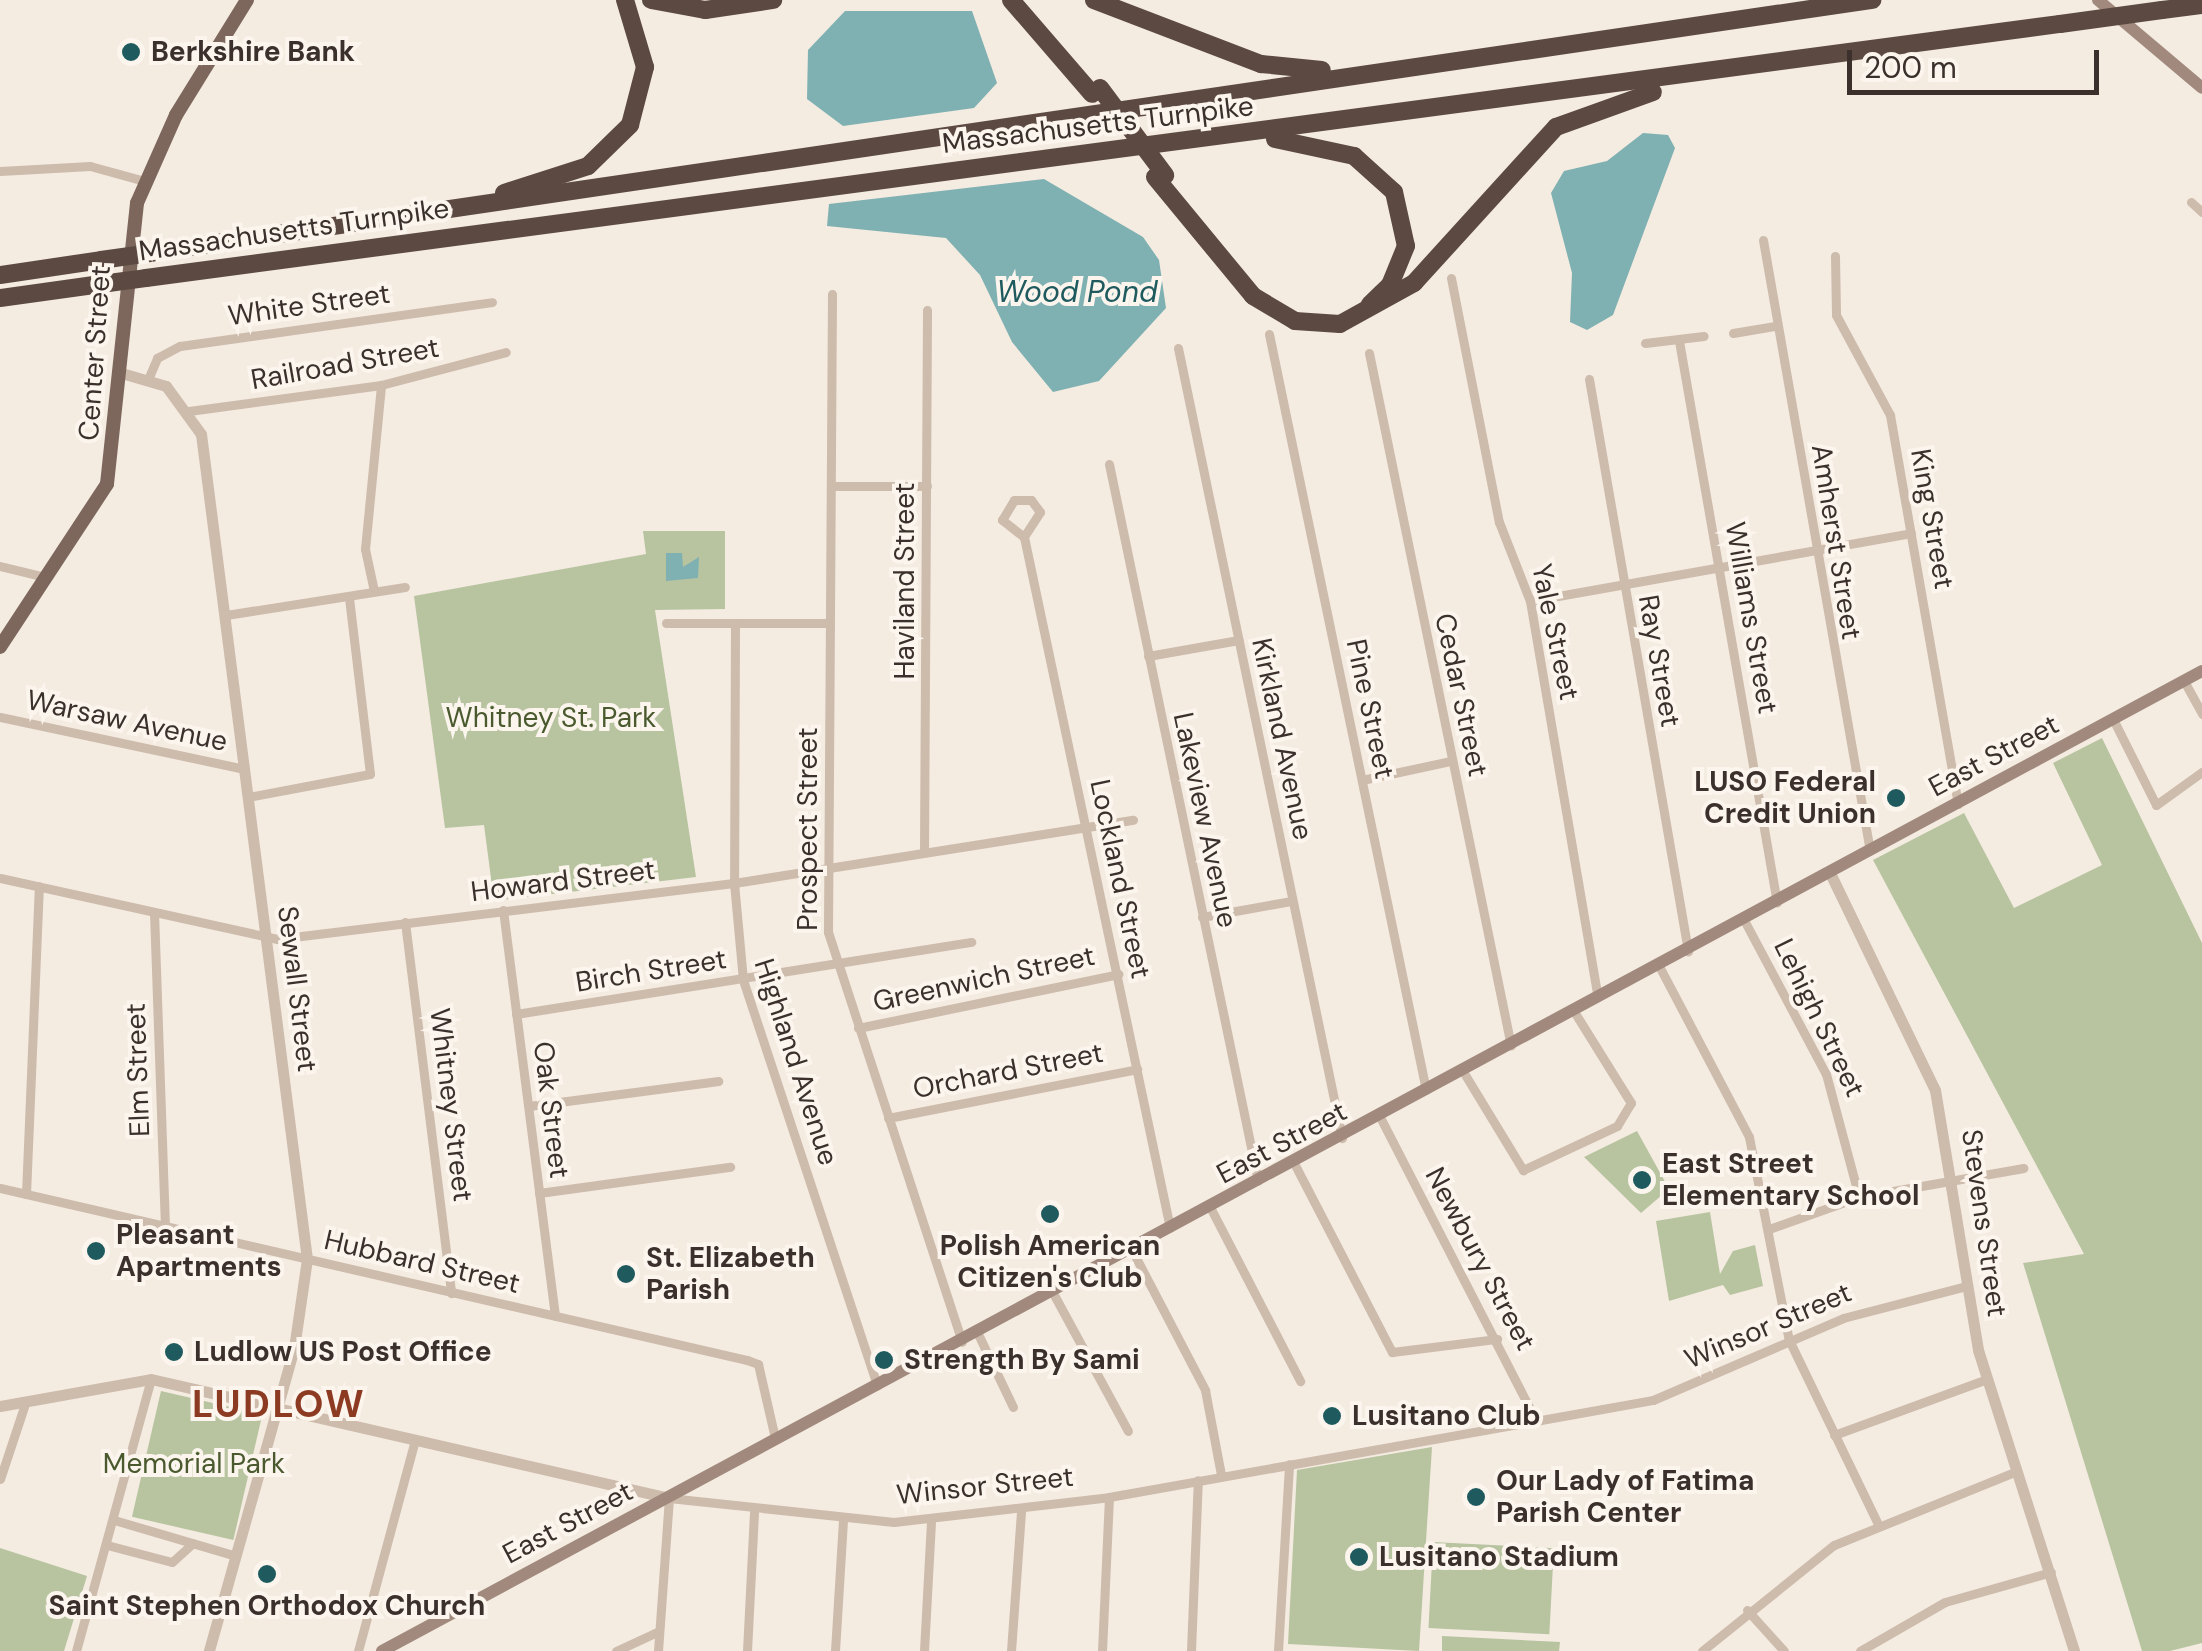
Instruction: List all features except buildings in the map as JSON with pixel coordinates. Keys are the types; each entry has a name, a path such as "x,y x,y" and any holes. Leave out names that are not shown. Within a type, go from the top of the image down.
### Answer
{"highway":[{"path":"303,232 534,186 601,157 630,125 644,83 642,32 624,0"},
{"path":"651,0 705,10 772,0"},
{"path":"1011,0 1096,91"},
{"path":"1030,0 1252,296 1295,320 1340,324 1414,284 1537,141 1575,116 1867,52"},
{"path":"1094,0 1285,69 1506,52"},
{"name":"Massachusetts Turnpike","path":"0,275 1872,0"},
{"name":"Massachusetts Turnpike","path":"0,298 2202,5"},
{"path":"1160,176 1253,288 1287,311 1347,313 1378,300 1401,268 1401,205 1354,156 1274,138 1180,144"}],"main road":[{"name":"Center Street","path":"0,646 107,484 125,264 145,181 247,0"},
{"path":"2098,0 2202,88"},
{"name":"East Street","path":"382,1651 775,1438 1382,1119 2202,671"}],"street":[{"path":"0,171 76,165 145,181"},
{"path":"2191,202 2202,212"},
{"name":"Amherst Street","path":"1763,240 1870,851"},
{"name":"King Street","path":"1835,256 1836,315 1882,386 1912,533 1958,804"},
{"name":"Yale Street","path":"1451,278 1498,522 1530,601 1598,1000"},
{"name":"Prospect Street","path":"832,294 828,866 838,964 962,1342"},
{"name":"White Street","path":"149,378 157,358 180,346 492,302"},
{"name":"Haviland Street","path":"924,851 927,310"},
{"path":"1733,333 1776,326"},
{"name":"Pine Street","path":"1269,334 1427,1093"},
{"path":"1645,343 1704,336"},
{"name":"Williams Street","path":"1679,341 1778,903"},
{"name":"Kirkland Avenue","path":"1178,348 1342,1140"},
{"name":"Railroad Street","path":"189,411 381,385 506,352"},
{"name":"Cedar Street","path":"1368,353 1511,1046"},
{"path":"118,372 149,378 189,411"},
{"name":"Ray Street","path":"1588,378 1688,950"},
{"path":"374,590 365,549 381,385"},
{"name":"Sewall Street","path":"189,411 202,434 307,1258 278,1408 209,1651"},
{"name":"Lakeview Avenue","path":"1110,464 1258,1184"},
{"path":"832,486 927,486"},
{"name":"Lockland Street","path":"1024,538 1040,521 1023,498 1002,520 1024,538 1171,1230"},
{"path":"1530,601 1912,533"},
{"path":"0,566 45,578"},
{"path":"226,616 405,587"},
{"path":"248,797 370,774 349,598"},
{"path":"666,623 830,623"},
{"name":"Highland Avenue","path":"736,623 734,884 743,980 877,1385"},
{"path":"1148,656 1238,640"},
{"path":"2184,681 2202,714"},
{"name":"Warsaw Avenue","path":"0,717 245,769"},
{"path":"2113,719 2156,805 2202,772"},
{"path":"1362,780 1451,761"},
{"name":"Howard Street","path":"0,878 265,937 734,884 1133,820"},
{"name":"Stevens Street","path":"1830,874 1918,1041 1953,1179 1963,1287 1987,1379 2074,1651"},
{"path":"26,1194 39,886"},
{"path":"1202,917 1292,901"},
{"name":"Oak Street","path":"503,910 555,1316"},
{"name":"Elm Street","path":"154,912 165,1227"},
{"name":"Lehigh Street","path":"1744,920 1840,1106 1859,1198"},
{"name":"Whitney Street","path":"405,922 451,1293"},
{"name":"Birch Street","path":"516,1014 971,942"},
{"path":"1659,966 1748,1137 1788,1340 1877,1522"},
{"name":"Greenwich Street","path":"858,1028 1118,974"},
{"path":"1464,1073 1523,1170 1631,1111 1575,1013"},
{"name":"Orchard Street","path":"888,1118 1137,1068"},
{"path":"528,1106 718,1081"},
{"name":"Newbury Street","path":"1382,1119 1536,1421"},
{"path":"1294,1165 1392,1352 1403,1356 1497,1339"},
{"path":"539,1192 730,1167"},
{"path":"1769,1229 1859,1198 2024,1168"},
{"name":"Hubbard Street","path":"0,1188 758,1364 775,1438"},
{"path":"1211,1209 1300,1381"},
{"path":"1133,1252 1205,1390 1221,1474"},
{"name":"Winsor Street","path":"0,1406 151,1380 669,1498 843,1521 931,1520 1109,1497 1670,1394 1788,1340 1963,1287"},
{"path":"1053,1293 1128,1430"},
{"path":"978,1334 1013,1406"},
{"path":"1834,1435 1987,1379"},
{"path":"76,1651 151,1380"},
{"path":"0,1479 26,1401"},
{"path":"358,1651 416,1440"},
{"path":"1278,1651 1289,1464"},
{"path":"1702,1651 1748,1610 1877,1522 2017,1472"},
{"path":"1191,1651 1198,1480"},
{"path":"1102,1651 1109,1497"},
{"path":"658,1651 669,1498"},
{"path":"1011,1651 1020,1510"},
{"path":"747,1651 754,1512"},
{"path":"114,1520 236,1556"},
{"path":"924,1651 931,1520"},
{"path":"836,1651 843,1521"},
{"path":"107,1545 172,1562 193,1543"},
{"path":"1860,1651 1945,1602 2051,1572"},
{"path":"1748,1610 1784,1651"},
{"path":"616,1651 659,1632"}],"green space":[{"name":"Whitney St. Park","path":"643,531 725,531 725,609 655,610 696,877 494,901 484,825 445,828 414,596 646,554"},
{"path":"2102,738 2202,943 2202,1643 2170,1651 2142,1651 2023,1263 2084,1254 1873,860 1964,813 2014,908 2102,865 2053,763"},
{"path":"1637,1131 1669,1189 1641,1213 1584,1157"},
{"path":"1710,1212 1720,1274 1733,1251 1755,1245 1763,1286 1730,1295 1723,1285 1669,1301 1656,1221"},
{"name":"Memorial Park","path":"161,1391 262,1414 233,1540 132,1517"},
{"name":"Lusitano Stadium","path":"1432,1447 1419,1651 1288,1644 1297,1470"},
{"path":"1433,1542 1554,1548 1549,1634 1428,1628"},
{"path":"0,1548 87,1576 64,1651 0,1651"},
{"path":"1442,1636 1560,1642 1559,1651 1442,1651"}],"water":[{"path":"845,11 972,11 997,83 974,108 843,126 807,99 808,50"},
{"path":"1643,133 1668,135 1675,148 1613,315 1587,330 1570,322 1572,273 1551,193 1564,171 1607,161"},
{"name":"Wood Pond","path":"1044,179 1143,237 1159,260 1166,308 1099,381 1053,392 1012,342 980,275 946,238 827,226 829,204"},
{"path":"666,553 682,553 683,567 699,557 698,578 666,581"}],"place":[{"name":"Berkshire Bank","path":"131,52"},
{"name":"LUSO Federal Credit Union","path":"1896,798"},
{"name":"East Street Elementary School","path":"1642,1180"},
{"name":"Polish American Citizen's Club","path":"1050,1214"},
{"name":"Pleasant Apartments","path":"96,1251"},
{"name":"St. Elizabeth Parish","path":"626,1274"},
{"name":"Ludlow US Post Office","path":"174,1352"},
{"name":"Strength By Sami","path":"884,1360"},
{"name":"Lusitano Club","path":"1332,1416"},
{"name":"Our Lady of Fatima Parish Center","path":"1476,1497"},
{"name":"Lusitano Stadium","path":"1359,1557"},
{"name":"Saint Stephen Orthodox Church","path":"267,1574"}],"district":[{"name":"LUDLOW","path":"279,1405"}]}
